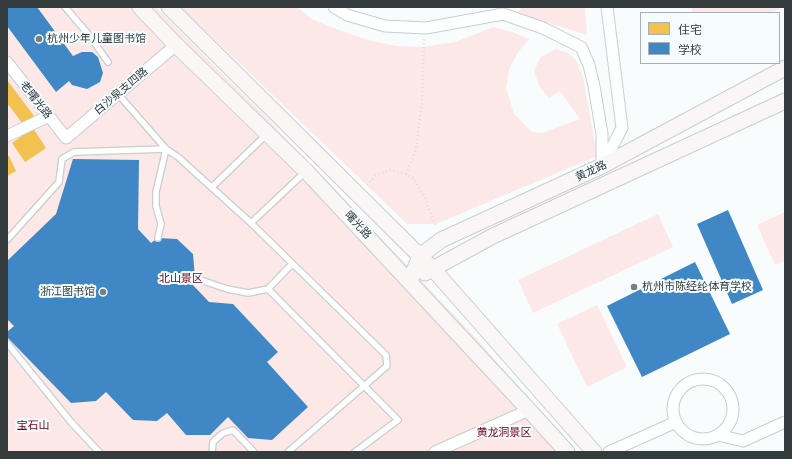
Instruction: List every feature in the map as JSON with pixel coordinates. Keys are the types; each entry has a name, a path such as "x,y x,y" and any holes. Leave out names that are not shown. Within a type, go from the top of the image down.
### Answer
{"main road":[{"name":"曙光路","path":"140,7 176,45 306,171 410,281 567,452"},
{"name":"曙光路","path":"169,7 432,268 594,452"},
{"name":"黄龙路","path":"420,256 441,240 602,166 785,68"},
{"name":"黄龙路","path":"410,281 493,236 785,101"},
{"path":"410,281 420,256"}],"street":[{"path":"334,7 347,15 385,26 426,28 503,14 543,28 581,47 589,65 594,86 602,134 602,166"},
{"path":"602,166 622,128 607,7"},
{"name":"白沙泉支四路","path":"66,138 176,45"},
{"name":"老曙光路","path":"9,68 66,138"},
{"path":"7,136 48,116"},
{"path":"702,378 712,379 721,384 728,391 733,405 731,420 726,429 718,435 709,439 694,438 681,430 676,422 672,412 673,402 683,385 692,380 702,378"},
{"path":"436,452 529,410"},
{"path":"609,452 676,422"},
{"path":"718,435 743,441 785,422"}],"lane":[{"path":"65,7 89,35 108,62"},
{"path":"118,94 166,149 178,157 251,223 386,355 387,366 288,452"},
{"path":"212,187 268,133"},
{"path":"158,238 161,224 156,206 156,192 166,149"},
{"path":"7,240 60,182 62,159 74,152 166,149"},
{"path":"251,223 306,171"},
{"path":"195,278 227,289 248,293 268,289 292,264"},
{"path":"268,289 365,385 398,420 355,452"},
{"path":"7,343 71,422 99,452"},
{"path":"212,452 213,442 223,433 233,430 254,452"}],"path":[{"path":"406,174 416,149 422,102 423,47 426,28"},
{"path":"359,195 376,175 390,170 406,174 414,179 425,198 441,240"}],"green space":[{"name":"北山景区","path":"7,7 156,7 270,121 475,337 575,452 7,452"},
{"path":"181,7 297,7 312,19 333,28 368,40 396,46 423,47 455,42 494,27 512,32 529,39 518,52 509,69 506,88 514,114 532,132 542,133 580,119 560,91 549,98 539,86 534,70 541,57 556,49 568,53 576,60 583,77 597,156 436,224 407,224"},
{"path":"522,7 585,7 587,35 517,13"},
{"path":"691,7 783,7 774,12 693,12"},
{"path":"785,212 785,261 775,265 757,225"},
{"path":"658,214 673,247 533,313 518,280"},
{"path":"597,305 627,367 587,387 557,324"}],"building: 住宅":[{"path":"7,80 34,116 23,124 7,103"},
{"path":"33,128 46,148 25,162 12,143"},
{"path":"9,156 16,171 7,176 7,157"}],"building: 学校":[{"name":"杭州少年儿童图书馆","path":"7,7 37,7 73,56 82,52 92,52 98,57 103,73 100,82 87,89 72,85 69,81 56,92 7,26"},
{"name":"浙江图书馆","path":"73,159 139,160 138,229 151,243 158,238 177,239 193,254 195,278 191,283 209,302 233,304 278,352 267,362 308,407 272,440 248,438 228,417 210,435 186,435 167,413 157,421 133,420 106,392 96,401 71,403 7,337 7,332 14,326 7,319 7,261 56,214"},
{"path":"728,210 763,290 732,304 697,224"},
{"path":"695,262 730,334 642,377 607,306"}],"place":[{"name":"杭州少年儿童图书馆","path":"39,39"},
{"name":"杭州市陈经纶体育学校","path":"634,287"},
{"name":"浙江图书馆","path":"103,292"}],"park label":[{"name":"宝石山","path":"33,426"},
{"name":"黄龙洞景区","path":"504,433"}]}
